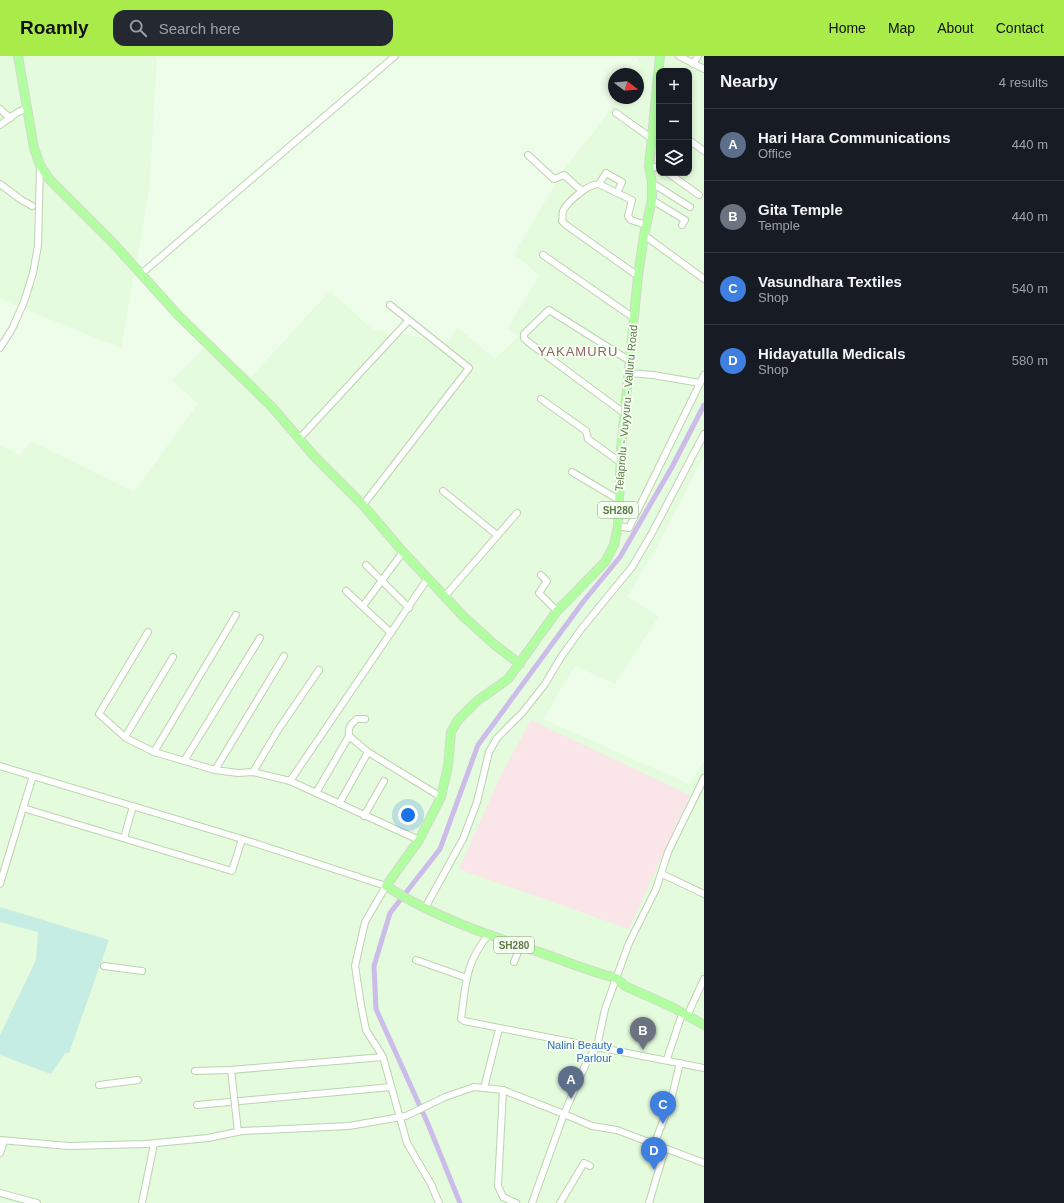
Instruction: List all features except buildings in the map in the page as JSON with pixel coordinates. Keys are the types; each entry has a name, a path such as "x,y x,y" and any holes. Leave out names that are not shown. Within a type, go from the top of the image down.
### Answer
{"main road":[{"path":"18,56 34,148 40,165 49,179 114,244 202,340 272,408 314,456 362,505 403,552 478,630 520,664"},
{"name":"Telaprolu - Vuyyuru - Valluru Road","path":"657,104 660,56"},
{"name":"Telaprolu - Vuyyuru - Valluru Road","path":"390,888 419,840 441,796 448,766 451,732 458,720 477,701 508,679 520,664 540,632 557,611 605,562 614,545 618,526 620,462 638,276 644,235 652,200 652,183 648,166 651,138 656,123"},
{"name":"SH280","path":"390,888 425,908 520,947 616,978 625,986 672,1007 704,1025"}],"street":[{"path":"141,274 395,56"},
{"path":"679,56 704,70"},
{"path":"692,64 698,56"},
{"path":"0,109 10,118"},
{"path":"0,126 10,118 26,109"},
{"path":"616,113 651,138"},
{"path":"692,142 704,151"},
{"path":"528,155 554,179 564,175 582,191"},
{"path":"0,348 12,329 24,302 33,273 38,246 40,165"},
{"path":"648,166 656,167"},
{"path":"599,184 606,173 622,182 617,193"},
{"path":"672,176 699,195"},
{"path":"652,183 690,207"},
{"path":"0,184 32,206 38,212"},
{"path":"638,276 573,231 562,221 564,211 582,191 593,184 599,184 632,200 628,216 631,220 646,225"},
{"path":"652,200 684,220 682,225"},
{"path":"32,206 39,202"},
{"path":"644,235 704,279"},
{"path":"543,255 634,318"},
{"path":"362,505 469,368 390,305"},
{"path":"624,413 528,342 524,338 524,334 549,310 630,361"},
{"path":"299,439 409,320"},
{"path":"629,373 653,375 700,383"},
{"path":"618,526 629,528 704,375"},
{"path":"541,399 586,431 588,439 620,462"},
{"path":"425,908 463,839 477,802 489,752 497,738 523,712 545,684 561,656 632,567 652,533 704,434"},
{"path":"572,472 619,500"},
{"path":"443,491 497,535"},
{"path":"445,596 517,513"},
{"path":"362,606 403,552"},
{"path":"366,564 409,608"},
{"path":"541,575 547,581 539,593 557,611"},
{"path":"290,781 428,578"},
{"path":"346,591 391,633"},
{"path":"154,752 236,616"},
{"path":"148,632 99,714 124,737 140,747 215,770 238,773 253,772 290,781 419,840"},
{"path":"184,761 260,638"},
{"path":"215,770 284,656"},
{"path":"124,737 173,657"},
{"path":"253,772 278,730 319,670"},
{"path":"316,793 349,736 348,728 357,719 366,720"},
{"path":"349,736 368,752 441,796"},
{"path":"339,804 368,752"},
{"path":"0,766 242,839 390,888 365,922 355,966 366,1030 383,1058 407,1143 421,1166 439,1203"},
{"path":"0,884 33,776"},
{"path":"532,1203 564,1114 588,1059 597,1047 605,1009 628,943 656,889 668,852 704,778"},
{"path":"364,816 384,781"},
{"path":"124,838 133,806"},
{"path":"23,808 232,871 242,839"},
{"path":"662,874 703,890"},
{"path":"489,934 475,953 469,966 462,1019 499,1029 667,1059 704,1068"},
{"path":"514,962 520,947"},
{"path":"416,960 467,978"},
{"path":"104,966 142,971"},
{"path":"667,1059 684,1015 704,979"},
{"path":"484,1088 499,1029"},
{"path":"195,1071 231,1070 383,1058"},
{"path":"654,1145 668,1106 680,1063"},
{"path":"231,1070 238,1132"},
{"path":"99,1085 138,1080"},
{"path":"197,1105 392,1087"},
{"path":"0,1153 2,1141 69,1146 154,1144 208,1138 238,1132 349,1126 399,1118 468,1088 484,1088 503,1090 592,1126 617,1130 704,1163"},
{"path":"503,1090 498,1186 503,1197 516,1203"},
{"path":"142,1203 154,1144"},
{"path":"649,1203 665,1149"},
{"path":"560,1203 584,1163 590,1166"},
{"path":"0,1193 37,1203"}],"shaded area":[{"path":"0,56 155,56 157,60 149,191 121,348 0,299"},
{"path":"635,56 704,56 704,456 658,545 627,597 659,616 615,684 575,666 543,719 689,784 704,761 704,1203 0,1203 0,445 20,455 31,441 134,492 198,404 172,380 211,341 251,377 330,291 373,330 448,342 457,327 495,359 518,337 508,328 539,275 514,254 566,166 597,128 614,104 644,104 644,68 638,68 641,63"},
{"path":"531,720 690,795 629,929 459,869 501,775"},
{"path":"0,907 109,940 69,1053 65,1053 51,1074 0,1055 0,1035 36,960 38,932 0,922"}],"waterway":[{"path":"460,1203 428,1124 376,1009 374,966 390,913 440,849 478,745 583,602 620,557 672,467 704,405"}],"place":[{"name":"Gita Temple","path":"643,1050"},
{"name":"Nalini Beauty Parlour","path":"620,1051"},
{"name":"Hari Hara Communications","path":"571,1099"},
{"name":"Vasundhara Textiles","path":"663,1124"},
{"name":"Hidayatulla Medicals","path":"654,1170"}],"district":[{"name":"YAKAMURU","path":"578,351"}]}
